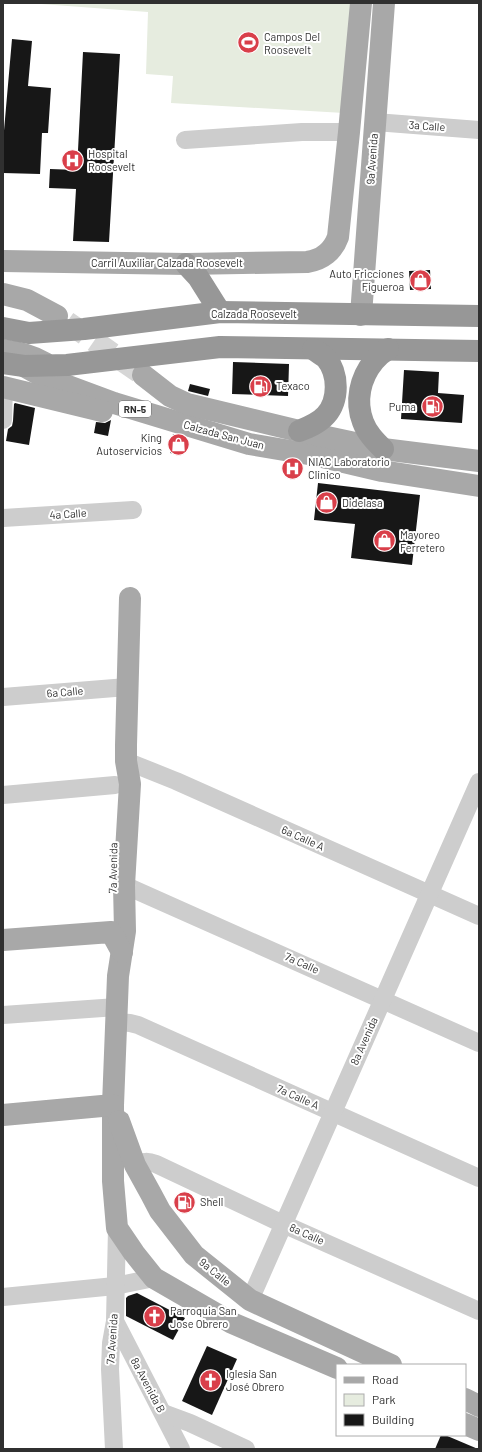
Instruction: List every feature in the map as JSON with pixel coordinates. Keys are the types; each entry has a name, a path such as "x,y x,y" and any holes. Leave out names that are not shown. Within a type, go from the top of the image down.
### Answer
{"highway":[{"path":"186,264 198,277 220,312"},
{"name":"Calzada Roosevelt","path":"3,328 30,333 84,329 220,312 479,316"},
{"path":"3,363 24,366 67,365 220,347 479,351"},
{"path":"299,431 314,425 326,415 334,402 336,386 333,372 326,358 313,349"},
{"path":"383,449 371,437 363,422 359,400 360,389 365,373 375,359 388,349"}],"main road":[{"path":"349,132 361,3"},
{"name":"9a Avenida","path":"361,315 384,3"},
{"name":"Carril Auxiliar Calzada Roosevelt","path":"3,261 186,264 307,262 319,259 328,253 338,237 349,132"},
{"path":"3,294 27,300 57,316"},
{"name":"Calzada Roosevelt","path":"3,340 17,343 30,333"},
{"path":"3,350 21,352 35,357 48,365"},
{"name":"Calzada San Juan","path":"24,366 44,377 114,403 250,444 314,455 382,471 479,486"},
{"name":"Calzada San Juan","path":"143,375 170,396 187,404 299,431 383,449 479,461"},
{"path":"4,387 136,419 250,444"},
{"name":"7a Avenida","path":"113,1181 116,1015 118,976 125,931 124,885 130,784 126,761 130,598"},
{"name":"7a Avenida","path":"118,976 111,932 114,885 114,785 126,761"},
{"path":"3,940 111,932 122,952"},
{"path":"3,1115 114,1105"},
{"name":"9a Calle","path":"114,1105 135,1164 160,1211 194,1255 250,1300 388,1364"},
{"path":"135,1164 122,1172 113,1181 117,1228 134,1253 154,1278 232,1323 336,1368"},
{"path":"466,1400 479,1406"},
{"path":"466,1424 479,1430"}],"street":[{"name":"3a Calle","path":"375,122 479,130"},
{"path":"185,140 302,132 349,132"},
{"path":"3,420 4,387"},
{"name":"4a Calle","path":"3,518 133,510"},
{"name":"6a Calle","path":"3,698 127,687"},
{"name":"6a Calle A","path":"126,761 176,781 479,916"},
{"name":"8a Avenida","path":"250,1300 479,783"},
{"path":"3,795 114,785"},
{"name":"7a Calle","path":"124,885 479,1043"},
{"name":"7a Calle A","path":"3,1015 116,1015 126,1022 138,1025 479,1178"},
{"name":"8a Calle","path":"135,1164 142,1161 148,1161 156,1164 283,1224 479,1311"},
{"name":"7a Avenida","path":"114,1449 110,1369 111,1342 114,1321 117,1228"},
{"path":"3,1297 115,1286 154,1278"},
{"name":"8a Avenida B","path":"114,1321 181,1449"},
{"path":"163,1413 190,1423 236,1448"}],"green space":[{"name":"Campos Del Roosevelt","path":"352,3 344,113 171,103 173,76 146,74 148,12 41,4"}],"building":[{"path":"12,39 32,41 28,86 51,88 48,133 42,133 40,174 3,173 3,142"},
{"path":"83,52 120,54 109,242 73,241 76,189 49,188 50,169 77,170"},
{"name":"Auto Fricciones Figueroa","path":"430,270 431,289 410,290 409,271"},
{"name":"Texaco","path":"233,362 289,364 288,396 232,394"},
{"name":"Puma","path":"404,370 439,372 438,393 464,395 462,423 401,419"},
{"path":"190,384 210,389 208,396 188,391"},
{"path":"15,403 35,408 29,445 6,441 8,429 12,426"},
{"path":"111,420 108,436 94,433 96,422 105,423"},
{"name":"King Autoservicios","path":"173,434 185,438 182,455 170,453"},
{"name":"Mayoreo Ferretero","path":"318,483 420,495 412,565 351,558 355,524 314,520"},
{"name":"Parroquia San Jose Obrero","path":"137,1293 185,1318 173,1340 126,1316 126,1298"},
{"name":"Iglesia San José Obrero","path":"207,1346 237,1359 212,1415 182,1401"},
{"path":"441,1436 447,1436 478,1449 435,1449"}],"tunnel":[{"path":"67,322 143,375"}],"place":[{"name":"Campos Del Roosevelt","path":"248,43"},
{"name":"Hospital Roosevelt","path":"72,160"},
{"name":"Auto Fricciones Figueroa","path":"420,280"},
{"name":"Texaco","path":"260,386"},
{"name":"Puma","path":"432,407"},
{"name":"King Autoservicios","path":"178,444"},
{"name":"NIAC Laboratorio Clinico","path":"293,468"},
{"name":"Didelasa","path":"326,503"},
{"name":"Mayoreo Ferretero","path":"384,541"},
{"name":"Shell","path":"184,1202"},
{"name":"Parroquia San Jose Obrero","path":"155,1317"},
{"name":"Iglesia San José Obrero","path":"210,1380"}]}
